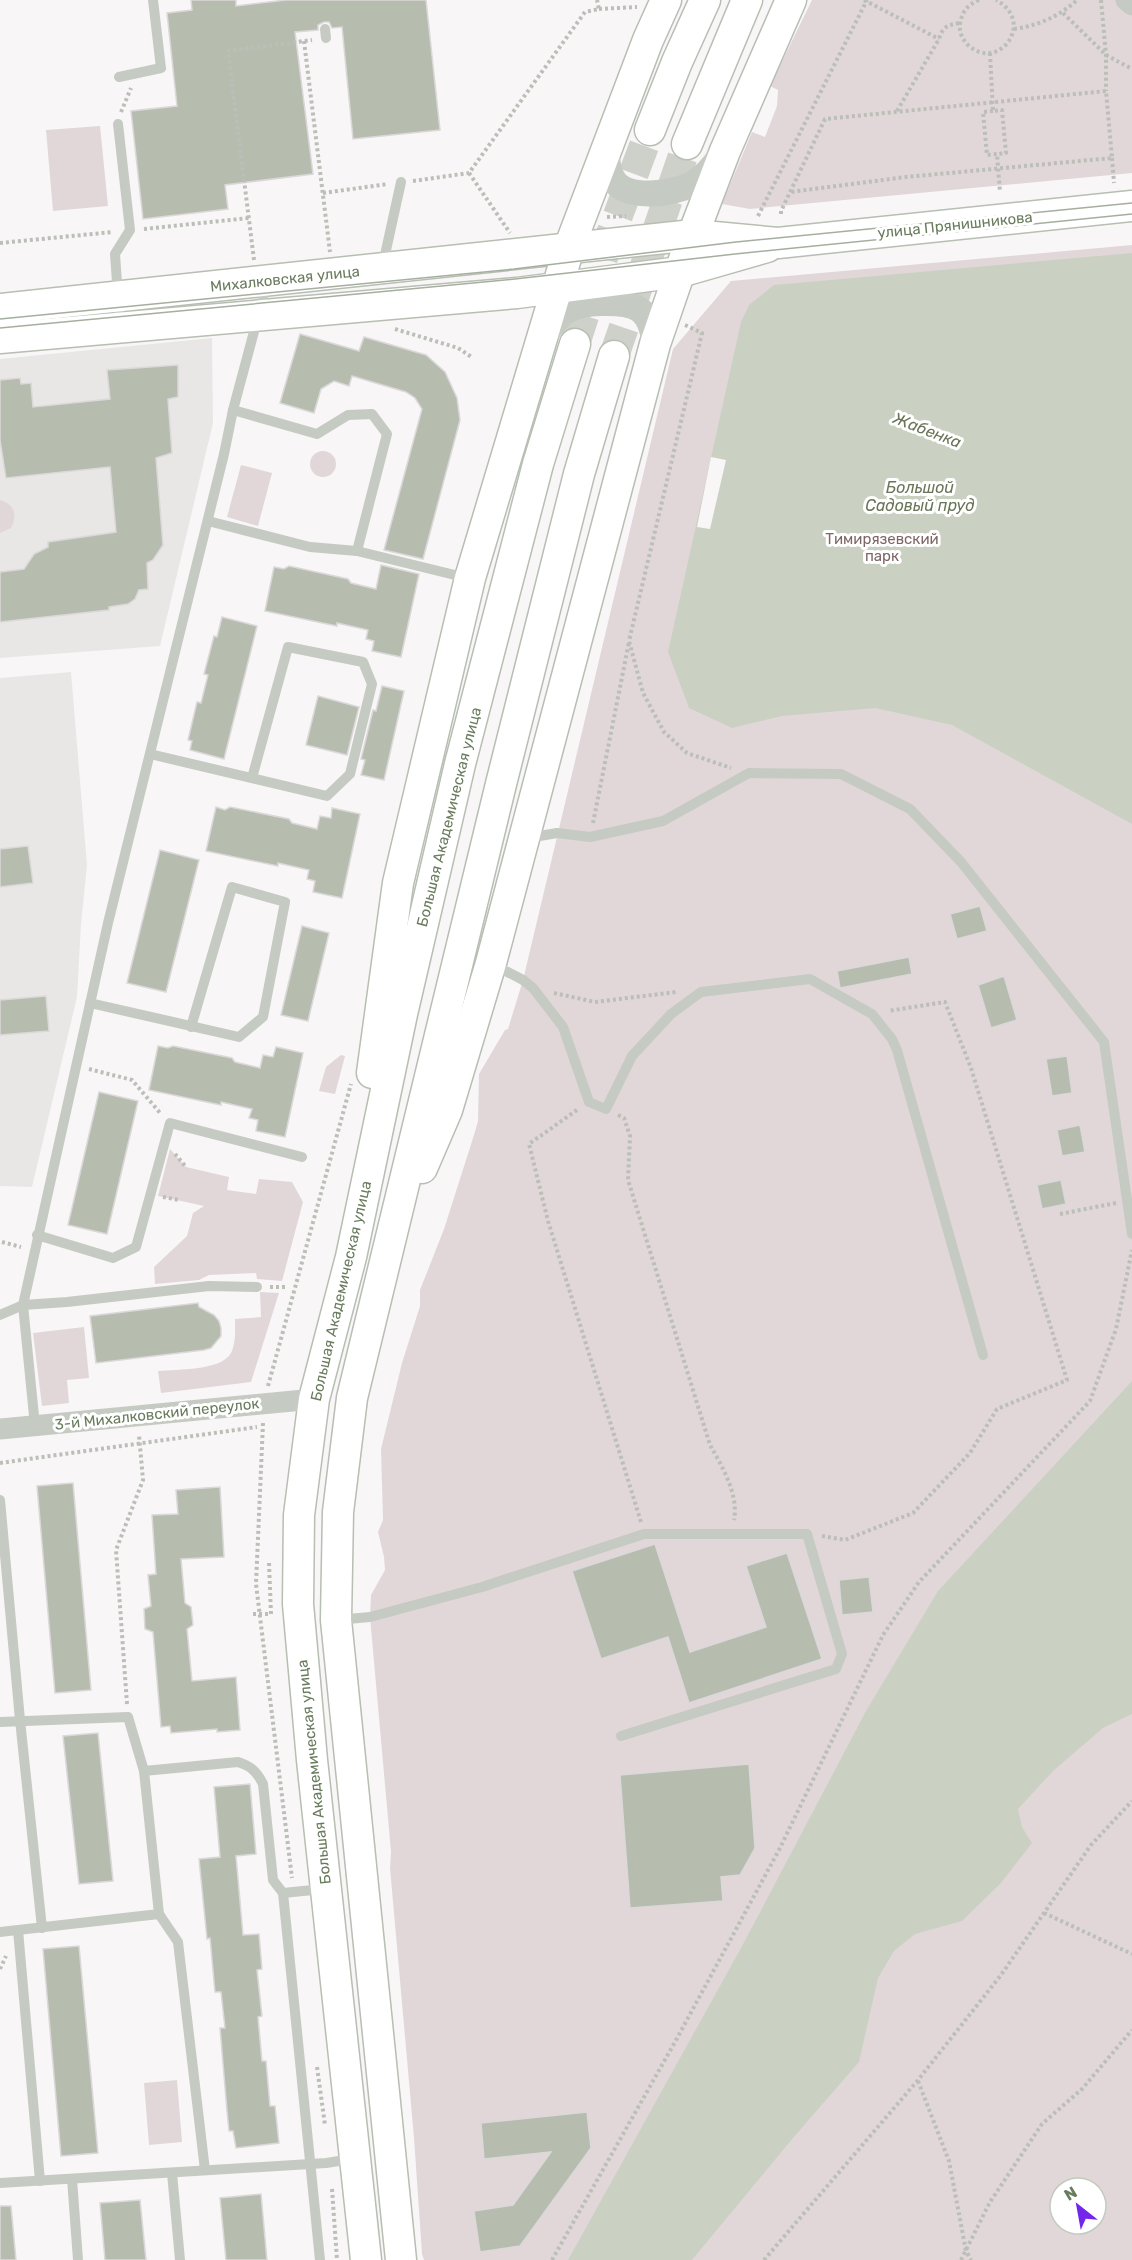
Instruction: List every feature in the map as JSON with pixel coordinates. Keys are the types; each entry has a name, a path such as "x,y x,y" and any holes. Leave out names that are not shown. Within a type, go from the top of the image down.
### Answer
{"main road":[{"path":"650,130 705,0"},
{"path":"687,144 747,0"},
{"path":"388,1250 447,1110 491,963 656,344 693,235 725,151 791,0"},
{"path":"351,1257 373,1060 398,883 470,578 569,248 648,40 653,4"},
{"name":"улица Прянишникова","path":"569,248 693,235 1132,206"},
{"name":"улица Прянишникова","path":"557,288 680,272 779,229"},
{"name":"Михалковская улица","path":"0,309 118,297 261,272 382,269 569,248"},
{"path":"0,338 557,288"},
{"name":"Большая Академическая улица","path":"366,2260 343,2161 326,1888 298,1604 299,1515 314,1399 351,1257 402,1014 460,764 538,464 575,344"},
{"path":"401,2260 336,1620 338,1512 352,1398 579,474 614,356"}],"street":[{"path":"1126,0 1132,5"},
{"path":"606,147 608,166 613,180 629,193 644,194 692,184 705,174 725,151"},
{"path":"540,342 558,318 566,312 591,303 619,303 631,304 645,316 651,324 656,344"},
{"name":"3-й Михалковский переулок","path":"0,1429 314,1399"}],"lane":[{"path":"119,77 161,68 153,0"},
{"path":"118,124 130,230 116,254 120,326"},
{"path":"382,269 401,182"},
{"path":"35,1426 22,1305 90,1003 258,315 261,272"},
{"path":"233,411 317,434 348,415 372,414 387,434 357,551"},
{"path":"208,521 310,548 357,551 470,578"},
{"path":"150,754 327,796 351,774 372,684 363,662 288,647 252,778"},
{"path":"525,838 557,832 590,837 663,821 749,773 841,774 910,809 961,862 1104,1042 1132,1234"},
{"path":"90,1003 191,1027 238,1037 263,1017 285,902 232,887 191,1027"},
{"path":"491,963 533,988 563,1027 589,1102 606,1109 632,1056 671,1014 701,993 810,979 872,1014 892,1039 897,1050 983,1355"},
{"path":"37,1235 113,1258 136,1247 170,1123 302,1157"},
{"path":"0,1315 22,1305 209,1286 257,1287"},
{"path":"0,1500 42,1928"},
{"path":"336,1620 370,1617 482,1587 645,1534 807,1534 843,1654 836,1669 621,1736"},
{"path":"0,1722 128,1717 144,1770 159,1914 178,1942 205,2170"},
{"path":"144,1770 238,1762 248,1765 257,1773 263,1784 273,1880 288,1893 320,2260"},
{"path":"288,1893 326,1888"},
{"path":"0,1932 159,1914"},
{"path":"18,1930 40,2181"},
{"path":"0,2183 343,2161"},
{"path":"172,2173 180,2260"},
{"path":"72,2179 78,2260"}],"path":[{"path":"597,0 599,9"},
{"path":"758,216 866,0 939,39"},
{"path":"978,0 969,4 961,15 959,28 964,41 974,50 990,53 999,50 1009,42 1014,29 1013,16 1006,5 996,0"},
{"path":"1014,29 1024,28 1064,13 1077,0"},
{"path":"1101,0 1114,183"},
{"path":"323,193 469,173 585,12 653,4"},
{"path":"1064,13 1106,54 1132,69"},
{"path":"897,111 939,39 942,29 960,23"},
{"path":"261,272 228,51 304,41 330,252 319,254"},
{"path":"990,53 993,111"},
{"path":"118,124 126,96 140,72"},
{"path":"779,229 790,192 825,119 1106,91"},
{"path":"1002,110 1006,153 987,155 983,112 993,111 1002,110"},
{"path":"997,154 1000,192"},
{"path":"790,192 906,177 1112,158"},
{"path":"469,173 511,234"},
{"path":"590,837 629,642 702,333 677,322"},
{"path":"386,326 458,348 473,358"},
{"path":"629,642 643,693 663,732 687,753 749,773"},
{"path":"533,988 595,1002 668,992 701,993"},
{"path":"76,1065 132,1080 170,1123"},
{"path":"589,1102 529,1144 548,1221 645,1534"},
{"path":"606,1109 624,1118 630,1136 628,1180 710,1444 726,1472 736,1510 731,1533"},
{"path":"1060,1214 1127,1200"},
{"path":"2,1242 34,1250"},
{"path":"552,2260 675,2042 780,1848 883,1635 919,1582 1090,1401 1116,1329 1132,1250"},
{"path":"264,1403 256,1584 261,1613 288,1893"},
{"path":"128,1717 116,1550 143,1480 139,1425"},
{"path":"0,1463 257,1427"},
{"path":"253,1614 271,1614 269,1563"},
{"path":"765,2260 918,2080 1001,1975 1091,1845 1132,1801"},
{"path":"1044,1913 1132,1954"},
{"path":"961,2260 990,2202 1042,2124 1082,2089 1132,2030"},
{"path":"316,2057 325,2127"},
{"path":"918,2080 949,2161 966,2251 971,2260"},
{"path":"337,2260 343,2161"}],"shaded area":[{"path":"212,338 213,423 160,646 0,658 0,359"},
{"path":"71,672 87,865 77,997 32,1187 0,1186 0,678"}],"green space":[{"path":"812,0 1132,0 1132,173 750,209 722,204 752,132 765,137 777,106 778,90 770,86"},
{"path":"100,126 108,206 53,211 46,130"},
{"name":"Тимирязевский парк","path":"1132,245 1132,2260 424,2260 422,2254 390,1868 391,1852 370,1617 371,1595 385,1570 378,1532 383,1520 381,1449 402,1363 420,1306 420,1290 444,1229 478,1121 479,1074 505,1030 508,1029 523,980 673,349 731,281"},
{"path":"323,451 332,455 336,464 332,473 323,477 314,473 310,464 314,455"},
{"path":"241,465 272,473 258,526 227,517"},
{"path":"0,500 9,504 14,519 11,528 0,533"},
{"path":"341,1055 345,1056 335,1094 319,1091 326,1067"},
{"path":"170,1149 186,1167 229,1177 227,1190 256,1194 259,1179 292,1182 303,1202 282,1281 257,1279 256,1273 209,1275 199,1280 155,1284 154,1267 187,1236 193,1213 204,1206 158,1196"},
{"path":"260,1292 279,1293 251,1382 161,1393 158,1371 198,1368 226,1359 234,1345 235,1319 261,1317"},
{"path":"84,1327 89,1378 67,1380 69,1403 42,1406 33,1333"},
{"path":"177,2080 182,2142 149,2145 144,2083"}],"water":[{"name":"Большой Садовый пруд","path":"1132,253 1132,824 952,725 875,708 782,716 732,728 689,708 668,652 741,322 749,305 774,285"},
{"path":"1132,1381 1132,1714 1103,1728 1053,1771 1018,1809 1022,1827 1032,1843 1001,1883 962,1921 915,1934 894,1951 878,1978 859,2062 692,2260 568,2260 741,1948 866,1711 938,1591"}],"pier":[{"path":"711,457 726,460 710,529 697,527"}],"building":[{"path":"191,0 236,0 236,6 286,0 426,0 440,130 353,139 342,27 332,28 329,22 324,22 318,25 318,30 295,32 313,174 225,185 228,209 143,219 131,111 177,106 167,13 192,10"},
{"path":"300,334 359,351 364,337 426,355 445,372 457,398 460,420 423,559 384,550 422,409 415,398 406,392 352,376 349,386 334,381 321,389 314,413 280,403"},
{"path":"178,365 178,397 168,399 172,453 156,458 163,545 153,560 147,563 148,589 139,590 135,599 128,604 109,607 109,610 0,622 0,572 24,569 34,554 48,547 48,542 116,532 110,467 6,478 0,440 0,380 20,378 21,384 31,383 33,407 110,399 107,370"},
{"path":"381,565 419,574 401,657 372,651 374,641 366,639 368,630 265,611 274,567 284,569 289,566 348,579 351,583 376,589"},
{"path":"222,617 257,626 224,759 190,750 192,741 188,740 197,702 201,703 208,675 204,674 214,636 217,637"},
{"path":"382,686 404,691 384,780 361,775 365,760 361,759 373,710 376,711"},
{"path":"318,696 359,707 347,755 306,745"},
{"path":"216,807 225,810 230,807 289,819 292,823 317,829 320,816 331,818 332,808 360,814 342,898 313,892 315,881 307,879 309,870 206,851"},
{"path":"28,846 33,883 0,887 0,849"},
{"path":"160,850 199,860 166,992 127,983"},
{"path":"980,906 987,931 957,939 950,914"},
{"path":"302,926 329,933 308,1021 281,1015"},
{"path":"909,957 912,974 840,988 837,971"},
{"path":"1004,976 1017,1020 991,1028 978,985"},
{"path":"46,996 49,1031 0,1035 0,1000"},
{"path":"158,1046 168,1048 173,1046 232,1058 235,1062 260,1068 263,1055 273,1057 276,1047 303,1053 285,1137 256,1131 258,1120 249,1118 252,1109 149,1090"},
{"path":"1067,1056 1072,1093 1052,1096 1046,1059"},
{"path":"99,1092 138,1101 107,1234 68,1225"},
{"path":"1080,1125 1085,1152 1062,1156 1057,1130"},
{"path":"1061,1180 1066,1204 1042,1209 1037,1185"},
{"path":"198,1303 199,1307 214,1315 219,1321 221,1336 211,1348 96,1363 90,1316"},
{"path":"73,1483 91,1690 55,1693 37,1486"},
{"path":"220,1487 224,1557 181,1559 185,1603 191,1607 193,1625 187,1629 192,1681 236,1677 240,1730 217,1732 217,1729 171,1733 170,1726 161,1727 153,1632 145,1629 144,1609 151,1606 148,1575 156,1574 152,1515 178,1514 176,1490"},
{"path":"655,1544 690,1652 766,1627 746,1566 787,1553 822,1659 689,1703 668,1637 601,1659 572,1571"},
{"path":"869,1577 873,1612 842,1615 839,1580"},
{"path":"98,1733 113,1881 79,1884 63,1736"},
{"path":"749,1764 755,1848 740,1875 721,1877 723,1901 630,1908 620,1775"},
{"path":"250,1784 256,1854 236,1856 243,1935 259,1934 262,1969 257,1970 262,2016 258,2017 262,2061 266,2061 270,2106 275,2106 279,2143 236,2148 233,2131 229,2131 227,2111 220,2028 225,2028 221,1992 215,1992 199,1859 220,1857 214,1787"},
{"path":"79,1946 98,2153 61,2156 43,1949"},
{"path":"587,2112 591,2148 520,2246 480,2252 474,2211 513,2205 551,2152 484,2159 481,2123"},
{"path":"261,2194 267,2260 226,2260 220,2198"},
{"path":"140,2200 146,2260 105,2260 100,2203"},
{"path":"0,2206 11,2206 16,2260 0,2260"}],"tunnel":[{"path":"575,344 608,242 650,130"},
{"path":"614,356 687,144"}],"tram line":[{"path":"0,319 514,269 736,242 1132,203"},
{"path":"0,328 515,279 735,254 1132,214"}],"water label":[{"name":"Жабенка","path":"927,430"}]}
